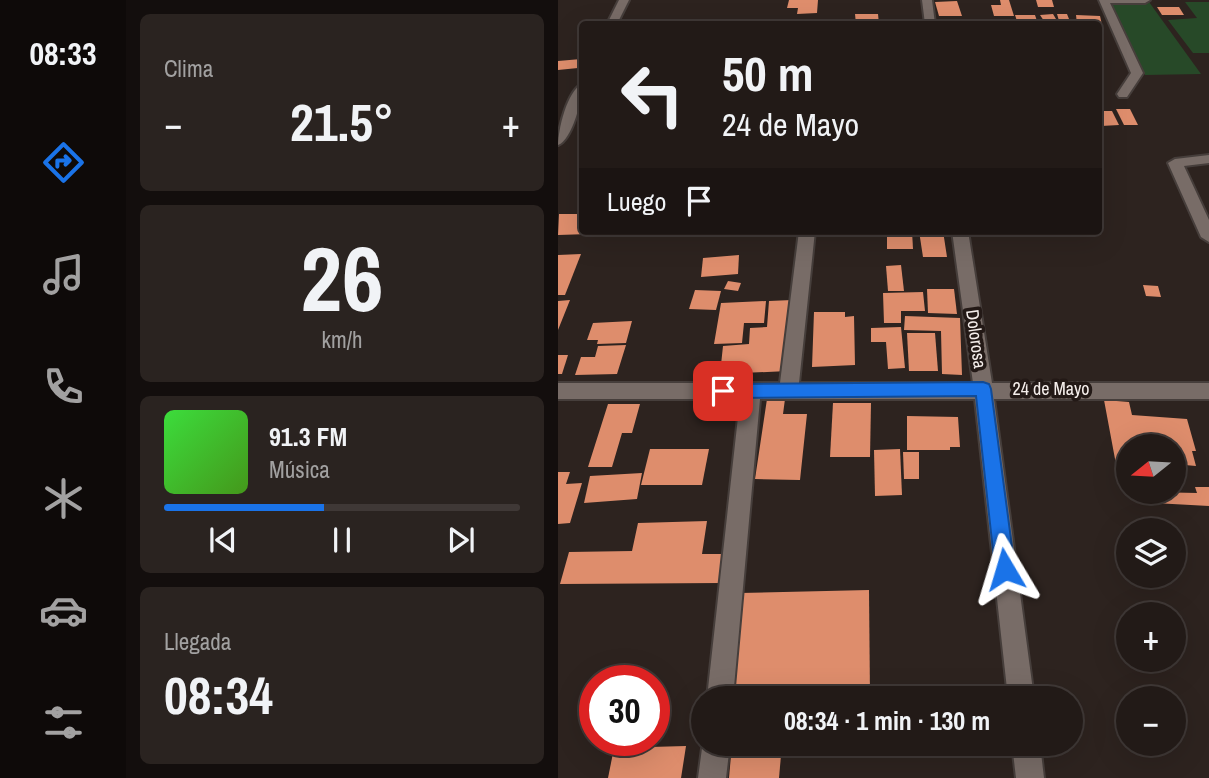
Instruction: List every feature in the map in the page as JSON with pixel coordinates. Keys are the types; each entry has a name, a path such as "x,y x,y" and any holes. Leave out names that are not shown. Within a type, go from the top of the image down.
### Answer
{"street":[{"path":"613,21 623,0"},
{"path":"927,0 930,21"},
{"path":"1123,94 1137,73 1106,0 1145,0"},
{"path":"558,141 579,95"},
{"path":"1208,159 1179,160 1175,163 1209,237"},
{"path":"788,392 807,235"},
{"name":"Dolorosa","path":"961,235 983,389 1020,686"},
{"name":"24 de Mayo","path":"558,391 1209,391"},
{"path":"721,686 751,391"},
{"path":"712,778 715,756"},
{"path":"1027,756 1030,778"}],"green space":[{"path":"1149,2 1201,74 1145,75 1110,3"},
{"path":"1185,2 1209,2 1209,53 1193,53 1168,20 1197,18"}],"building":[{"path":"789,0 818,0 817,13 797,14 798,8 787,8"},
{"path":"1000,0 1009,0 1014,16 994,16 991,5 1001,5"},
{"path":"1036,0 1052,0 1054,7 1038,7"},
{"path":"957,1 962,16 939,16 935,2"},
{"path":"1157,7 1179,7 1184,15 1162,15"},
{"path":"855,14 878,14 879,21 856,21"},
{"path":"1053,14 1057,21 1044,21 1040,15"},
{"path":"1057,14 1067,14 1070,21 1059,21"},
{"path":"1015,15 1035,15 1037,21 1017,21"},
{"path":"1076,15 1100,16 1101,21 1077,21"},
{"path":"579,59 579,65 578,68 558,70 558,61"},
{"path":"1116,109 1130,109 1138,125 1124,125"},
{"path":"1102,111 1112,111 1119,125 1102,126"},
{"path":"559,214 579,214 579,234 558,235"},
{"path":"887,235 912,235 913,249 887,249"},
{"path":"920,235 944,235 947,257 923,257"},
{"path":"581,254 565,295 558,295 558,255"},
{"path":"739,255 738,274 701,277 703,258"},
{"path":"901,265 904,291 888,291 886,266"},
{"path":"728,281 741,283 738,291 724,289"},
{"path":"1143,285 1158,286 1161,297 1146,296"},
{"path":"927,289 954,289 957,314 928,313"},
{"path":"695,290 721,291 716,310 689,309"},
{"path":"923,292 925,311 901,311 901,323 884,323 883,293"},
{"path":"570,300 558,330 558,301"},
{"path":"792,300 788,371 720,374 723,346 749,344 750,328 767,327 769,301"},
{"path":"766,301 764,323 744,323 742,343 714,344 721,303"},
{"path":"814,312 845,312 845,317 854,316 855,365 812,367"},
{"path":"905,316 960,318 962,375 942,374 941,331 904,330"},
{"path":"632,321 626,343 597,344 598,340 587,340 593,323"},
{"path":"901,327 905,368 888,369 886,342 871,342 871,328"},
{"path":"907,333 935,333 938,371 909,371"},
{"path":"626,345 617,374 575,375 581,357 595,357 598,346"},
{"path":"558,355 568,355 562,374 558,374"},
{"path":"767,399 785,399 783,414 807,414 800,480 755,479"},
{"path":"1104,400 1129,402 1132,415 1187,419 1196,451 1192,451 1196,466 1186,465 1186,434 1116,434 1116,464"},
{"path":"833,403 871,403 870,457 830,457"},
{"path":"608,404 640,404 632,433 622,433 612,467 588,467"},
{"path":"907,416 958,417 960,447 950,447 950,450 907,450"},
{"path":"650,449 709,449 702,485 641,485"},
{"path":"900,449 902,495 875,496 874,450"},
{"path":"903,452 919,452 919,479 904,479"},
{"path":"558,472 570,472 566,484 582,483 570,523 558,524"},
{"path":"642,473 637,499 584,503 590,476"},
{"path":"1195,487 1209,487 1209,506 1172,504 1186,504 1186,493 1197,493"},
{"path":"707,521 702,554 727,554 722,583 560,584 569,552 632,551 638,523"},
{"path":"869,590 870,686 729,686 740,593"},
{"path":"670,746 686,746 681,778 608,778 612,756 670,756"},
{"path":"731,756 781,756 779,778 729,778"}],"route":[{"path":"723,391 983,389 1005,569"}]}
